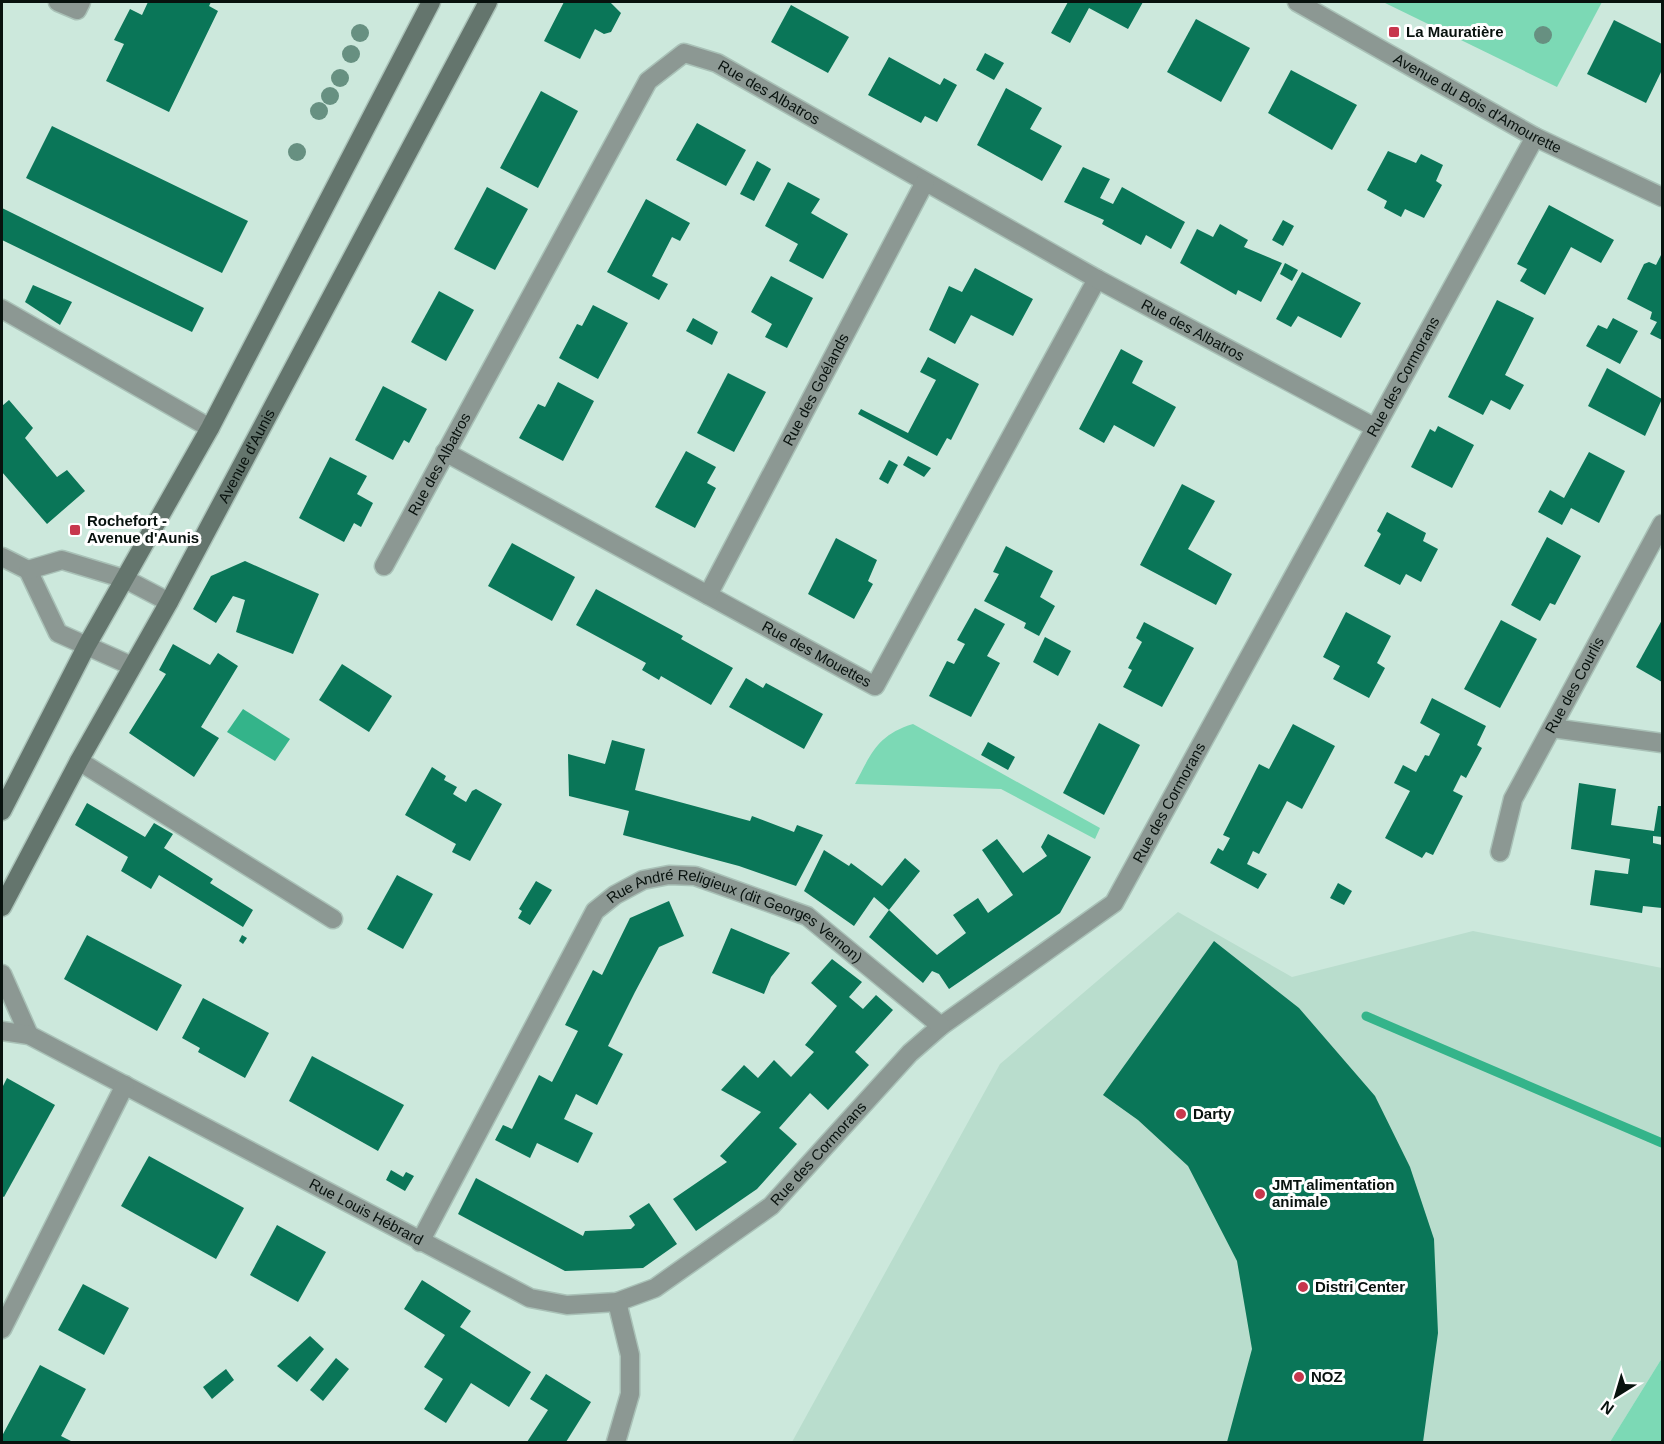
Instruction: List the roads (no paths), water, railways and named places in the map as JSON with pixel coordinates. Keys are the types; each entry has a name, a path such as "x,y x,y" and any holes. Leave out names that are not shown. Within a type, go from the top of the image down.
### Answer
{"main road":[{"path":"2,811 87,645 210,428 431,2"},
{"name":"Avenue d'Aunis","path":"2,907 79,761 169,602 488,2"}],"street":[{"path":"58,2 77,10 81,2"},
{"name":"Avenue du Bois d'Amourette","path":"1297,2 1535,137 1662,197"},
{"name":"Rue des Albatros","path":"384,566 648,81 684,53 717,63 1097,279 1374,427"},
{"name":"Rue des Cormorans","path":"617,1302 656,1288 759,1216 910,1053 941,1026 1114,903 1123,891 1374,427 1535,137"},
{"name":"Rue des Goélands","path":"708,595 925,182"},
{"name":"Rue des Mouettes","path":"445,452 875,686 1097,279"},
{"path":"2,309 210,428"},
{"name":"Rue des Courlis","path":"1500,852 1513,799 1655,552 1662,524"},
{"path":"2,557 28,570 58,633 132,666"},
{"path":"28,570 62,560 125,579 169,602"},
{"path":"1552,728 1662,743"},
{"path":"79,761 333,919"},
{"name":"Rue André Religieux (dit Georges Vernon)","path":"420,1242 595,911 615,895 643,880 669,875 695,876 807,916 941,1026"},
{"path":"2,974 28,1035"},
{"name":"Rue Louis Hébrard","path":"2,1031 28,1035 530,1298 567,1305 617,1302"},
{"path":"2,1329 124,1085"},
{"path":"616,1443 630,1394 630,1355 617,1302"}],"waterway":[{"path":"1366,1016 1662,1143"}],"place":[{"name":"La Mauratière","path":"1394,32"},
{"name":"Rochefort - Avenue d'Aunis","path":"75,530"},
{"name":"Darty","path":"1181,1114"},
{"name":"JMT alimentation animale","path":"1260,1194"},
{"name":"Distri Center","path":"1303,1287"},
{"name":"NOZ","path":"1299,1377"}]}
